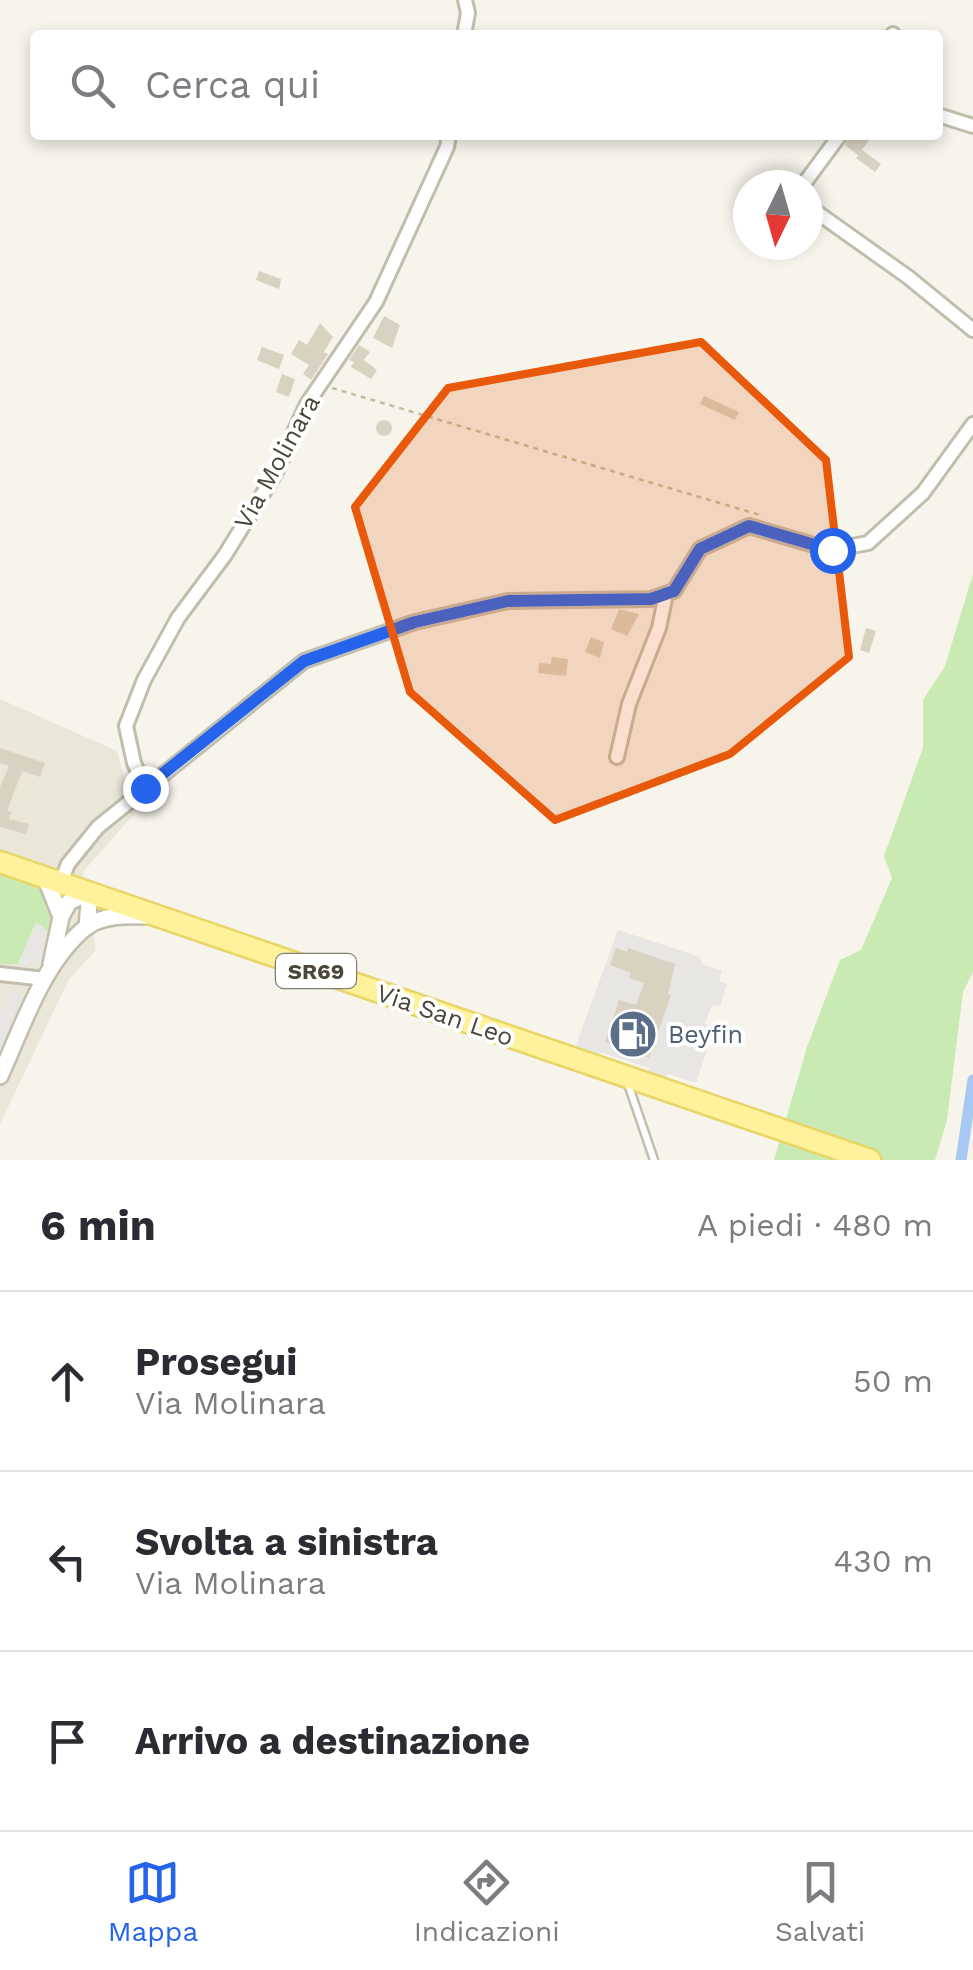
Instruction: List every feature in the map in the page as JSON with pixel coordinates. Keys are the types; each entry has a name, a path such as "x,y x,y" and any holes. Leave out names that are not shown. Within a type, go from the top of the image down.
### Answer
{"main road":[{"name":"Via San Leo","path":"0,862 870,1160"}],"street":[{"path":"465,0 468,13 465,30"},
{"path":"943,117 973,126"},
{"name":"Via Molinara","path":"145,788 134,764 126,726 144,680 178,618 225,554 275,474 320,384 376,302 415,222 448,140"},
{"path":"815,170 836,140"},
{"path":"823,217 973,330"},
{"path":"61,917 53,880 98,828 304,661 415,622 508,601 651,599 674,591 700,549 749,526 832,550 868,543 922,492 973,424"},
{"path":"617,757 629,704 659,628 666,594"},
{"path":"0,1076 48,973 61,917 69,902 90,892"},
{"path":"86,926 90,892"},
{"path":"0,974 48,973 86,926 104,919 159,916"}],"lane":[{"path":"626,1078 654,1160"}],"path":[{"path":"320,384 760,515 763,521 759,530"}],"highlighted area":[{"path":"701,342 826,460 849,657 730,754 555,820 410,692 355,507 448,388"}],"shaded area":[{"path":"0,699 117,751 134,814 83,872 96,950 69,979 0,1124"},
{"path":"36,922 48,931 51,968 41,963 18,964"},
{"path":"618,930 700,957 702,964 722,971 719,981 727,984 720,1006 712,1005 705,1023 714,1029 696,1083 668,1074 661,1090 645,1085 649,1068 600,1052 594,1067 571,1059"},
{"path":"8,991 35,1000 0,1076 0,1010 6,1009"}],"green space":[{"path":"973,574 973,972 963,992 947,1120 935,1160 774,1160 807,1047 840,960 861,950 892,878 884,856 923,748 923,700 945,666"},
{"path":"0,871 37,886 50,901 52,911 51,941 36,923 18,964 0,964"}],"building":[{"path":"848,140 869,140 858,155 845,145"},
{"path":"862,150 881,164 875,172 856,158"},
{"path":"259,271 281,279 279,289 256,280"},
{"path":"384,316 400,325 392,348 373,338"},
{"path":"320,323 333,337 324,352 328,354 311,380 303,374 309,365 291,354 299,340 307,345"},
{"path":"359,345 370,352 364,360 377,370 371,379 351,367 354,362 349,360"},
{"path":"262,347 284,355 279,369 257,360"},
{"path":"282,374 295,379 289,397 276,392"},
{"path":"704,396 739,412 735,420 700,404"},
{"path":"384,420 392,428 384,436 376,428"},
{"path":"619,609 639,614 627,636 611,629"},
{"path":"866,628 876,631 869,653 860,650"},
{"path":"591,637 604,642 600,658 585,652"},
{"path":"552,657 568,659 566,676 538,673 539,663 551,664"},
{"path":"0,748 45,763 40,777 22,771 7,811 12,812 9,819 29,824 26,834 0,827 0,787 9,766 0,763"},
{"path":"616,948 627,952 628,948 675,964 668,994 671,995 649,1058 605,1042 619,1000 636,1005 644,983 610,965"}],"waterway":[{"path":"961,1160 973,1080"}],"place":[{"name":"Beyfin","path":"633,1034"}],"route":[{"path":"145,788 304,661 415,622 508,601 651,599 674,591 700,549 749,526 832,550"}]}
